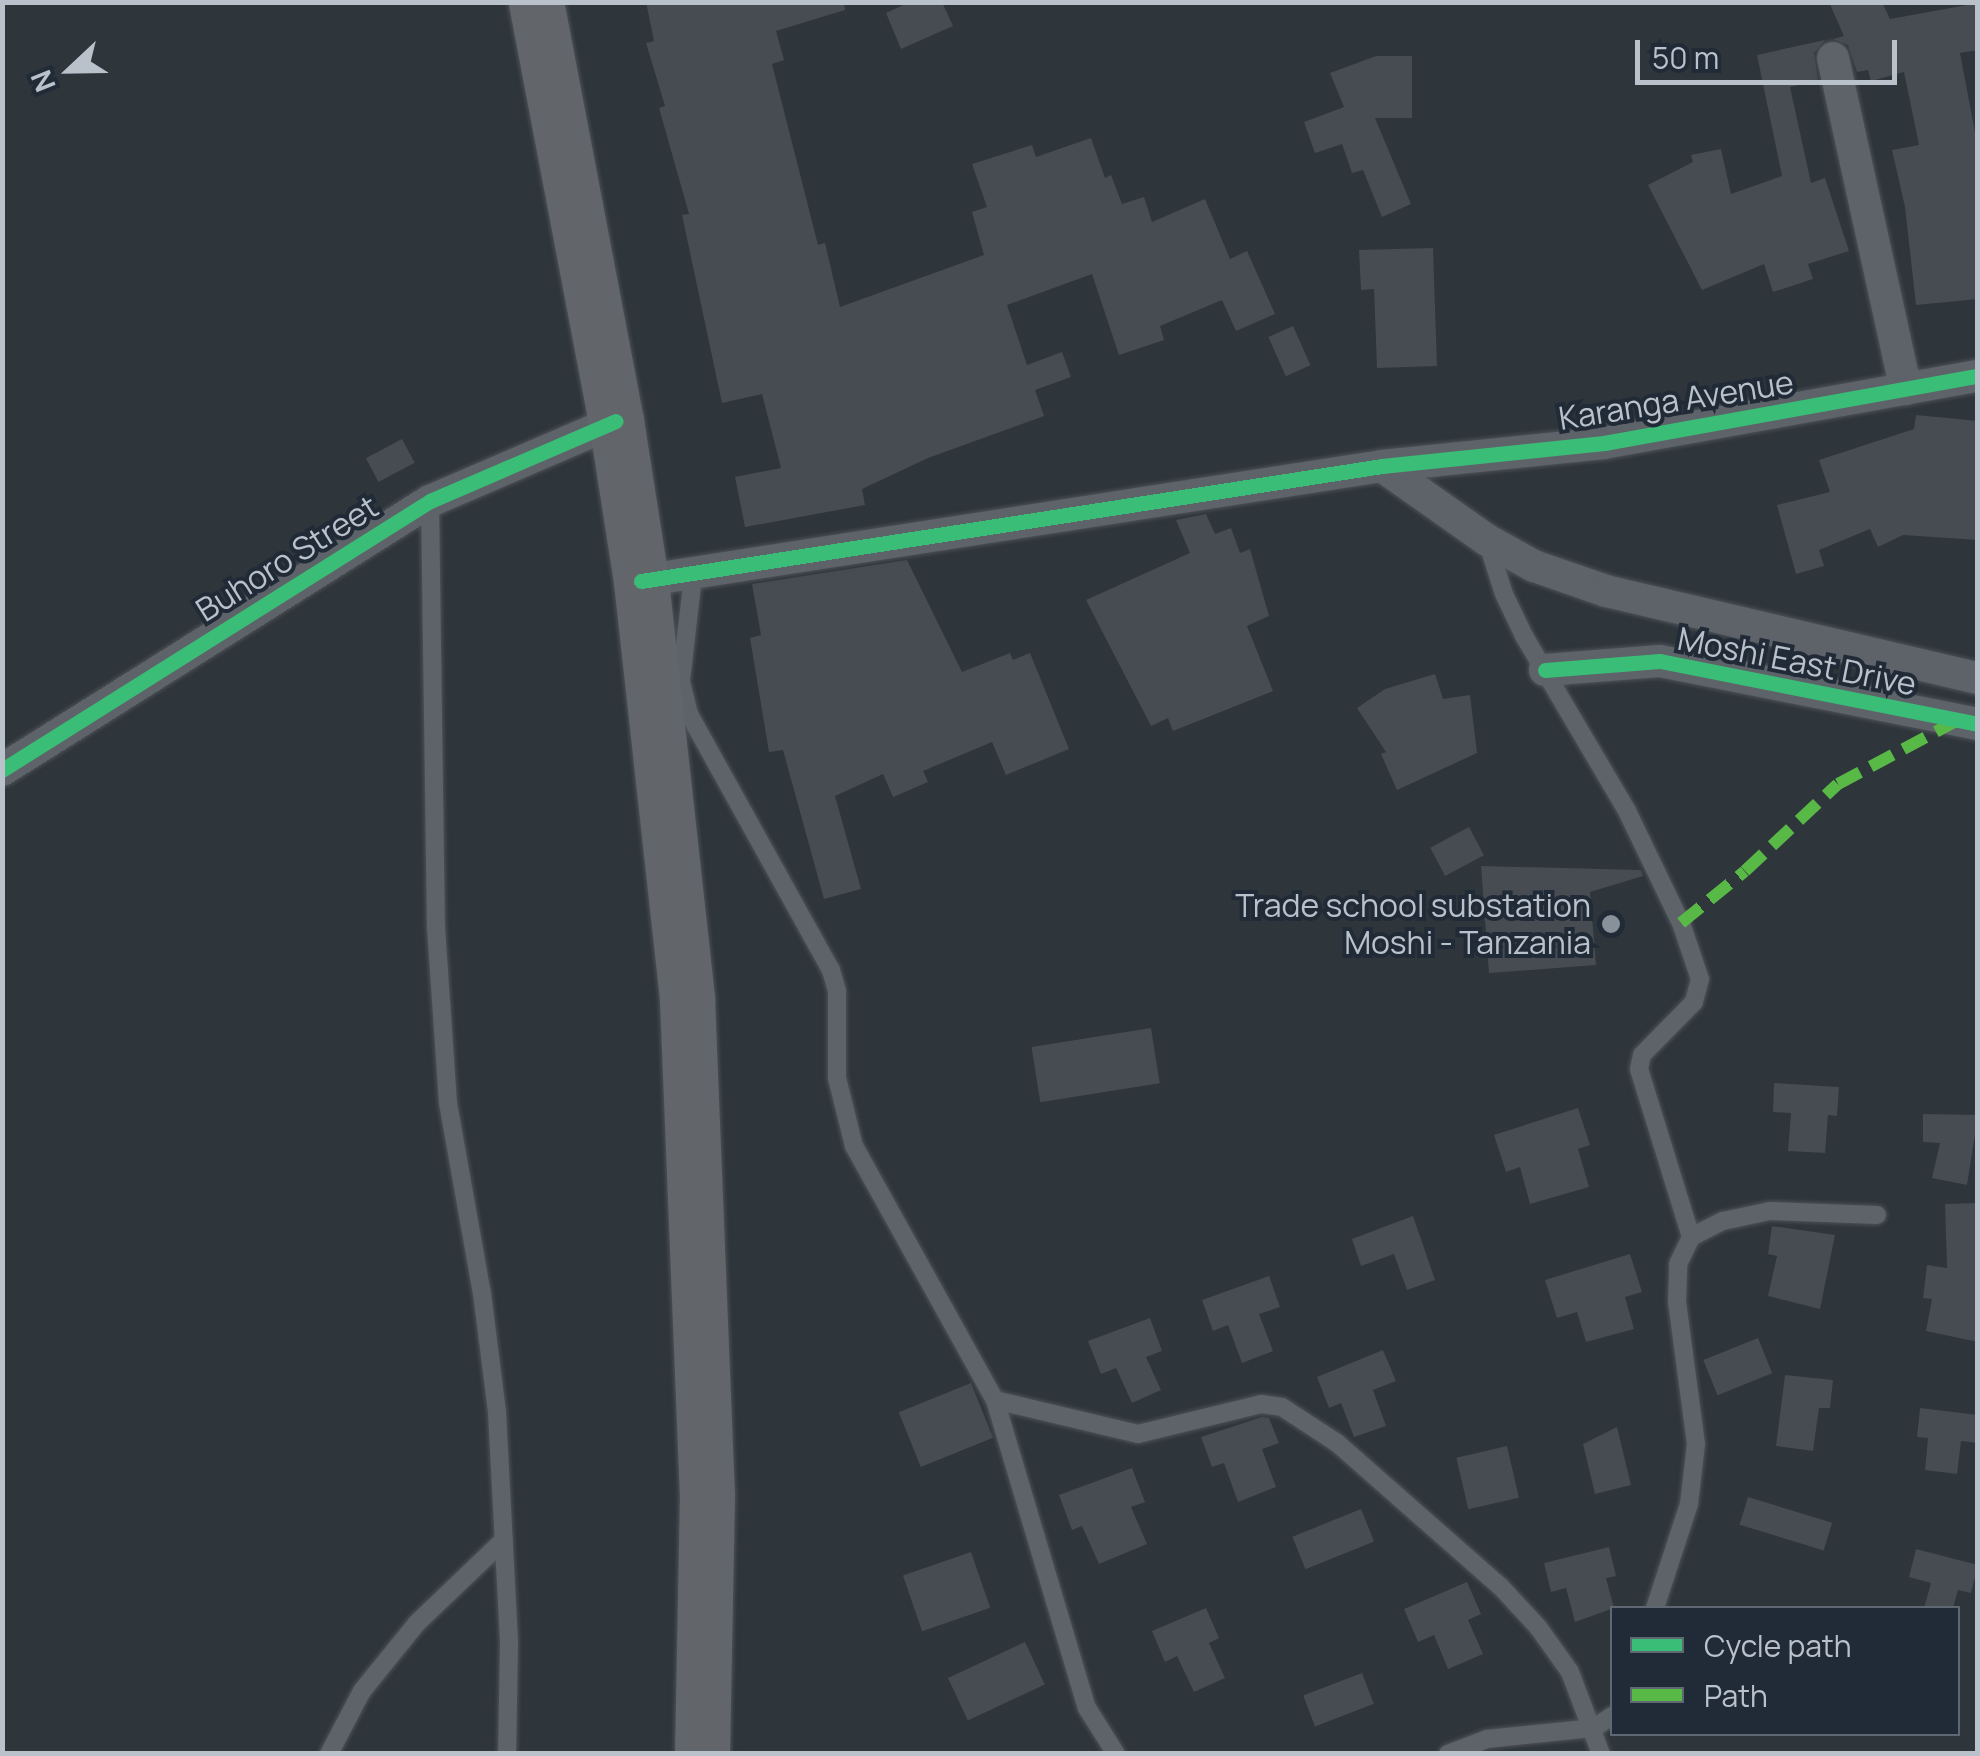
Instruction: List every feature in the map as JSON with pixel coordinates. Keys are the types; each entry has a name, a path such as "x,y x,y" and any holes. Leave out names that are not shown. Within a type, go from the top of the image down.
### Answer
{"highway":[{"path":"536,2 616,422 667,579 707,1494 702,1754"}],"street":[{"path":"1833,58 1906,389"},
{"name":"Karanga Avenue","path":"667,579 1382,466 1604,444 1978,376"},
{"name":"Buhoro Street","path":"2,770 430,501 616,422"},
{"path":"1382,466 1486,540 1534,566 1606,591 1978,678"},
{"name":"Moshi East Drive","path":"1545,670 1660,661 1978,724"}],"lane":[{"path":"430,501 436,927 448,1103 497,1412 504,1540 507,1754"},
{"path":"1486,540 1504,594 1627,811 1682,923 1700,979 1694,1002 1642,1055 1638,1069 1691,1237"},
{"path":"667,579 689,714 831,970 837,991 837,1078 854,1146 994,1400 1087,1708 1116,1754"},
{"path":"1656,1606 1689,1504 1696,1444 1677,1302 1678,1264 1691,1237 1723,1220 1770,1211 1877,1214"},
{"path":"994,1400 1138,1434 1261,1404 1282,1408 1337,1444 1500,1586 1570,1672 1601,1754"},
{"path":"330,1754 362,1691 417,1623 504,1540"},
{"path":"1448,1754 1487,1739 1547,1737 1594,1728 1610,1717"}],"building":[{"path":"646,2 844,2 845,10 776,31 784,60 772,64 818,245 825,243 840,307 984,255 972,212 987,207 972,164 1032,145 1036,157 1091,138 1105,178 1111,175 1122,204 1144,197 1152,222 1205,199 1230,259 1247,251 1275,314 1236,331 1222,300 1160,326 1164,340 1119,355 1092,274 1007,305 1027,365 1062,352 1071,377 1035,390 1044,416 928,458 862,489 865,505 745,527 735,477 781,468 762,394 722,403 682,215 689,214 659,108 665,106 646,43 654,41"},
{"path":"910,2 942,2 953,26 901,49 886,13"},
{"path":"1829,2 1882,2 1890,19 1978,3 1978,50 1960,53 1977,143 1978,299 1916,305 1905,207 1892,150 1919,145 1904,72 1871,81 1868,70 1857,72 1848,45 1833,39 1844,36"},
{"path":"1825,40 1814,53 1818,81 1790,87 1811,183 1825,178 1849,251 1808,264 1813,279 1773,292 1764,264 1702,290 1648,185 1693,162 1691,155 1721,149 1731,194 1782,176 1757,55"},
{"path":"1376,56 1412,56 1412,118 1375,118 1411,204 1382,217 1363,170 1352,173 1342,144 1315,153 1304,122 1344,107 1330,73"},
{"path":"1433,248 1437,366 1377,368 1374,289 1361,290 1359,250"},
{"path":"1293,326 1310,365 1286,376 1268,337"},
{"path":"1916,415 1978,421 1978,540 1903,535 1878,547 1870,529 1819,550 1824,566 1796,574 1777,505 1830,492 1819,460 1914,429"},
{"path":"402,439 415,463 378,482 366,458"},
{"path":"1206,514 1215,534 1231,528 1240,553 1250,549 1269,616 1247,626 1273,691 1173,731 1168,718 1151,726 1086,600 1190,553 1176,520"},
{"path":"907,560 962,672 1010,653 1013,660 1030,653 1069,749 1006,775 992,742 923,771 928,782 893,797 883,774 835,796 861,889 824,899 783,750 769,752 750,638 761,635 752,584"},
{"path":"1435,674 1443,699 1470,695 1477,753 1397,790 1381,754 1386,752 1357,708 1385,689"},
{"path":"1469,827 1484,855 1445,876 1430,848"},
{"path":"1481,866 1641,870 1643,876 1590,892 1596,965 1489,973"},
{"path":"1151,1028 1160,1083 1040,1102 1031,1047"},
{"path":"1774,1083 1839,1087 1837,1116 1828,1115 1825,1153 1788,1151 1791,1113 1773,1112"},
{"path":"1578,1108 1590,1145 1578,1149 1589,1187 1530,1204 1520,1167 1506,1172 1494,1135"},
{"path":"1923,1114 1978,1115 1967,1185 1932,1178 1940,1143 1923,1142"},
{"path":"1978,1203 1978,1342 1926,1331 1932,1299 1923,1298 1927,1265 1947,1268 1945,1204"},
{"path":"1413,1216 1435,1280 1407,1290 1394,1254 1361,1266 1352,1239"},
{"path":"1772,1226 1835,1235 1820,1309 1768,1296 1777,1256 1768,1254"},
{"path":"1630,1254 1642,1292 1625,1297 1634,1329 1586,1342 1577,1312 1557,1318 1545,1280"},
{"path":"1269,1276 1280,1307 1259,1314 1273,1351 1242,1363 1228,1325 1213,1331 1202,1300"},
{"path":"1150,1318 1162,1351 1146,1357 1161,1390 1132,1403 1116,1368 1101,1374 1088,1341"},
{"path":"1758,1338 1772,1373 1718,1395 1703,1360"},
{"path":"1383,1350 1396,1381 1373,1390 1386,1426 1354,1437 1341,1403 1329,1408 1317,1377"},
{"path":"1785,1375 1833,1380 1830,1408 1819,1408 1813,1451 1776,1446"},
{"path":"971,1383 993,1438 921,1467 899,1412"},
{"path":"1920,1408 1978,1415 1978,1443 1961,1441 1957,1474 1925,1470 1928,1438 1917,1437"},
{"path":"1269,1418 1279,1443 1262,1449 1276,1487 1238,1502 1224,1463 1212,1467 1201,1437"},
{"path":"1617,1427 1631,1485 1595,1494 1583,1444"},
{"path":"1507,1446 1519,1498 1468,1509 1456,1458"},
{"path":"1132,1468 1145,1502 1131,1507 1147,1544 1099,1564 1082,1526 1072,1530 1059,1495"},
{"path":"1748,1497 1832,1523 1824,1550 1740,1525"},
{"path":"1361,1509 1374,1541 1305,1569 1292,1537"},
{"path":"1609,1547 1616,1576 1606,1578 1613,1606 1575,1622 1566,1588 1551,1592 1544,1563"},
{"path":"1916,1549 1978,1565 1971,1593 1958,1590 1954,1606 1925,1606 1931,1583 1909,1577"},
{"path":"971,1552 990,1608 922,1631 903,1575"},
{"path":"1467,1582 1481,1614 1468,1620 1483,1654 1448,1669 1434,1635 1418,1642 1404,1609"},
{"path":"1206,1608 1219,1638 1209,1643 1225,1678 1194,1692 1177,1656 1165,1662 1152,1631"},
{"path":"1025,1642 1045,1685 968,1721 948,1678"},
{"path":"1362,1673 1374,1704 1315,1726 1303,1696"}],"marked path":[{"path":"1681,923 1745,871 1838,784 1958,720"}],"cycle path":[{"path":"641,581 1382,466 1604,443 1978,376"},
{"path":"2,770 430,501 616,421"},
{"path":"1545,670 1660,661 1978,724"}],"place":[{"name":"Trade school substation Moshi - Tanzania","path":"1611,924"}]}
